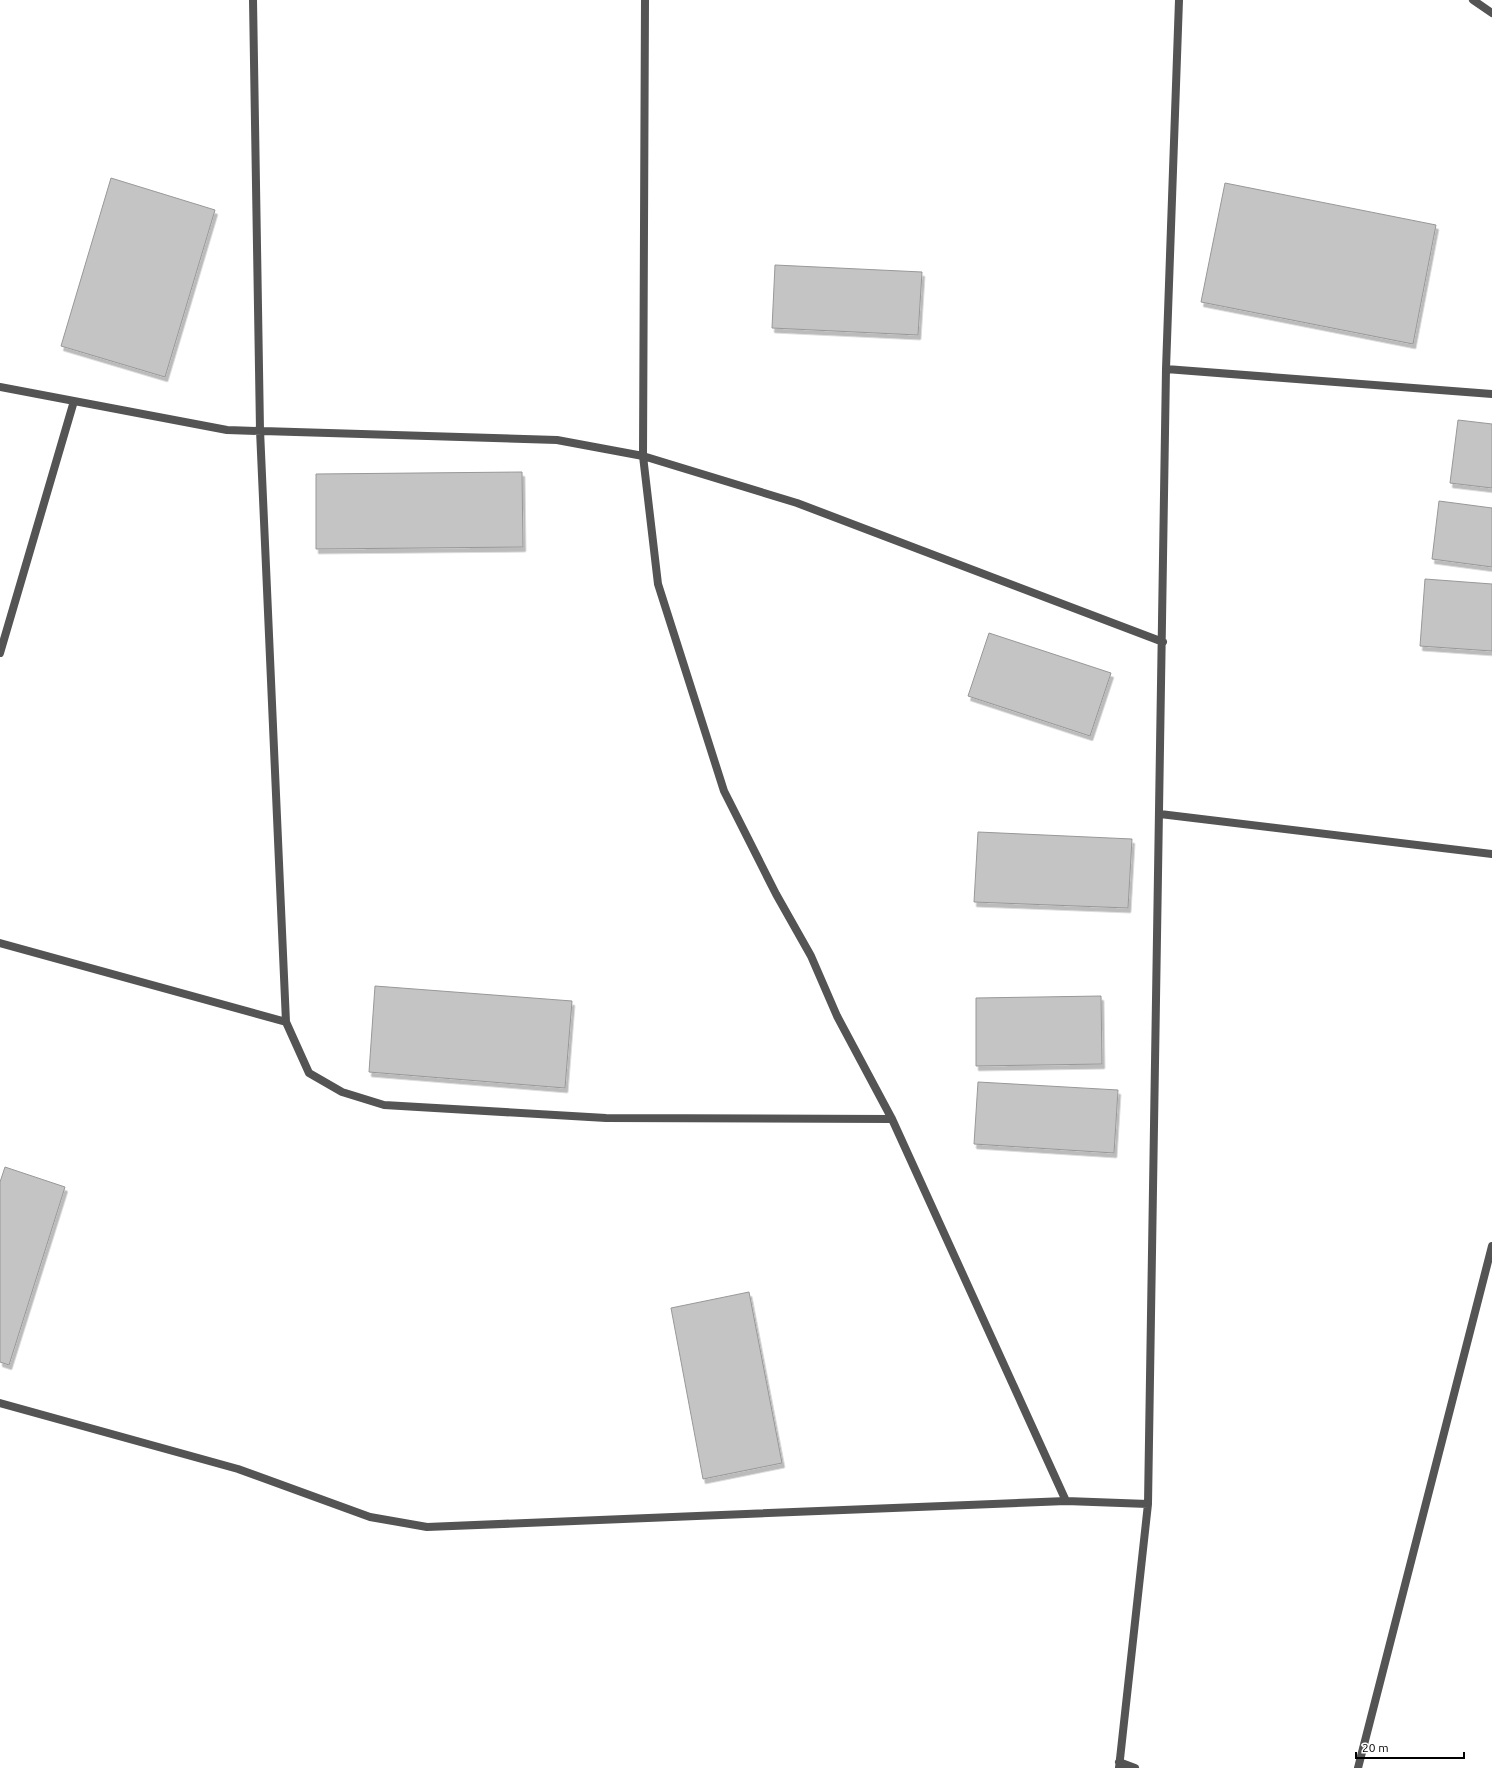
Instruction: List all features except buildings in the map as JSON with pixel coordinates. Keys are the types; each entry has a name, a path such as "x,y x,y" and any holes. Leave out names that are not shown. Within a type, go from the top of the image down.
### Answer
{"street":[{"path":"253,0 260,430 286,1022 309,1073 342,1092 384,1105 606,1118 892,1119"},
{"path":"645,0 643,456 658,584 724,791 776,894 811,956 837,1016 892,1119 1066,1502"},
{"path":"1135,1768 1119,1765 1148,1504 1163,642 1166,369 1179,0"},
{"path":"1473,0 1492,13"},
{"path":"1166,369 1492,394"},
{"path":"0,387 227,430 557,440 643,456 797,503 1163,642"},
{"path":"0,653 74,401"},
{"path":"1160,814 1492,854"},
{"path":"0,943 286,1022"},
{"path":"1358,1768 1492,1246"},
{"path":"0,1403 238,1469 370,1517 427,1528 1066,1502 1148,1504"}]}
